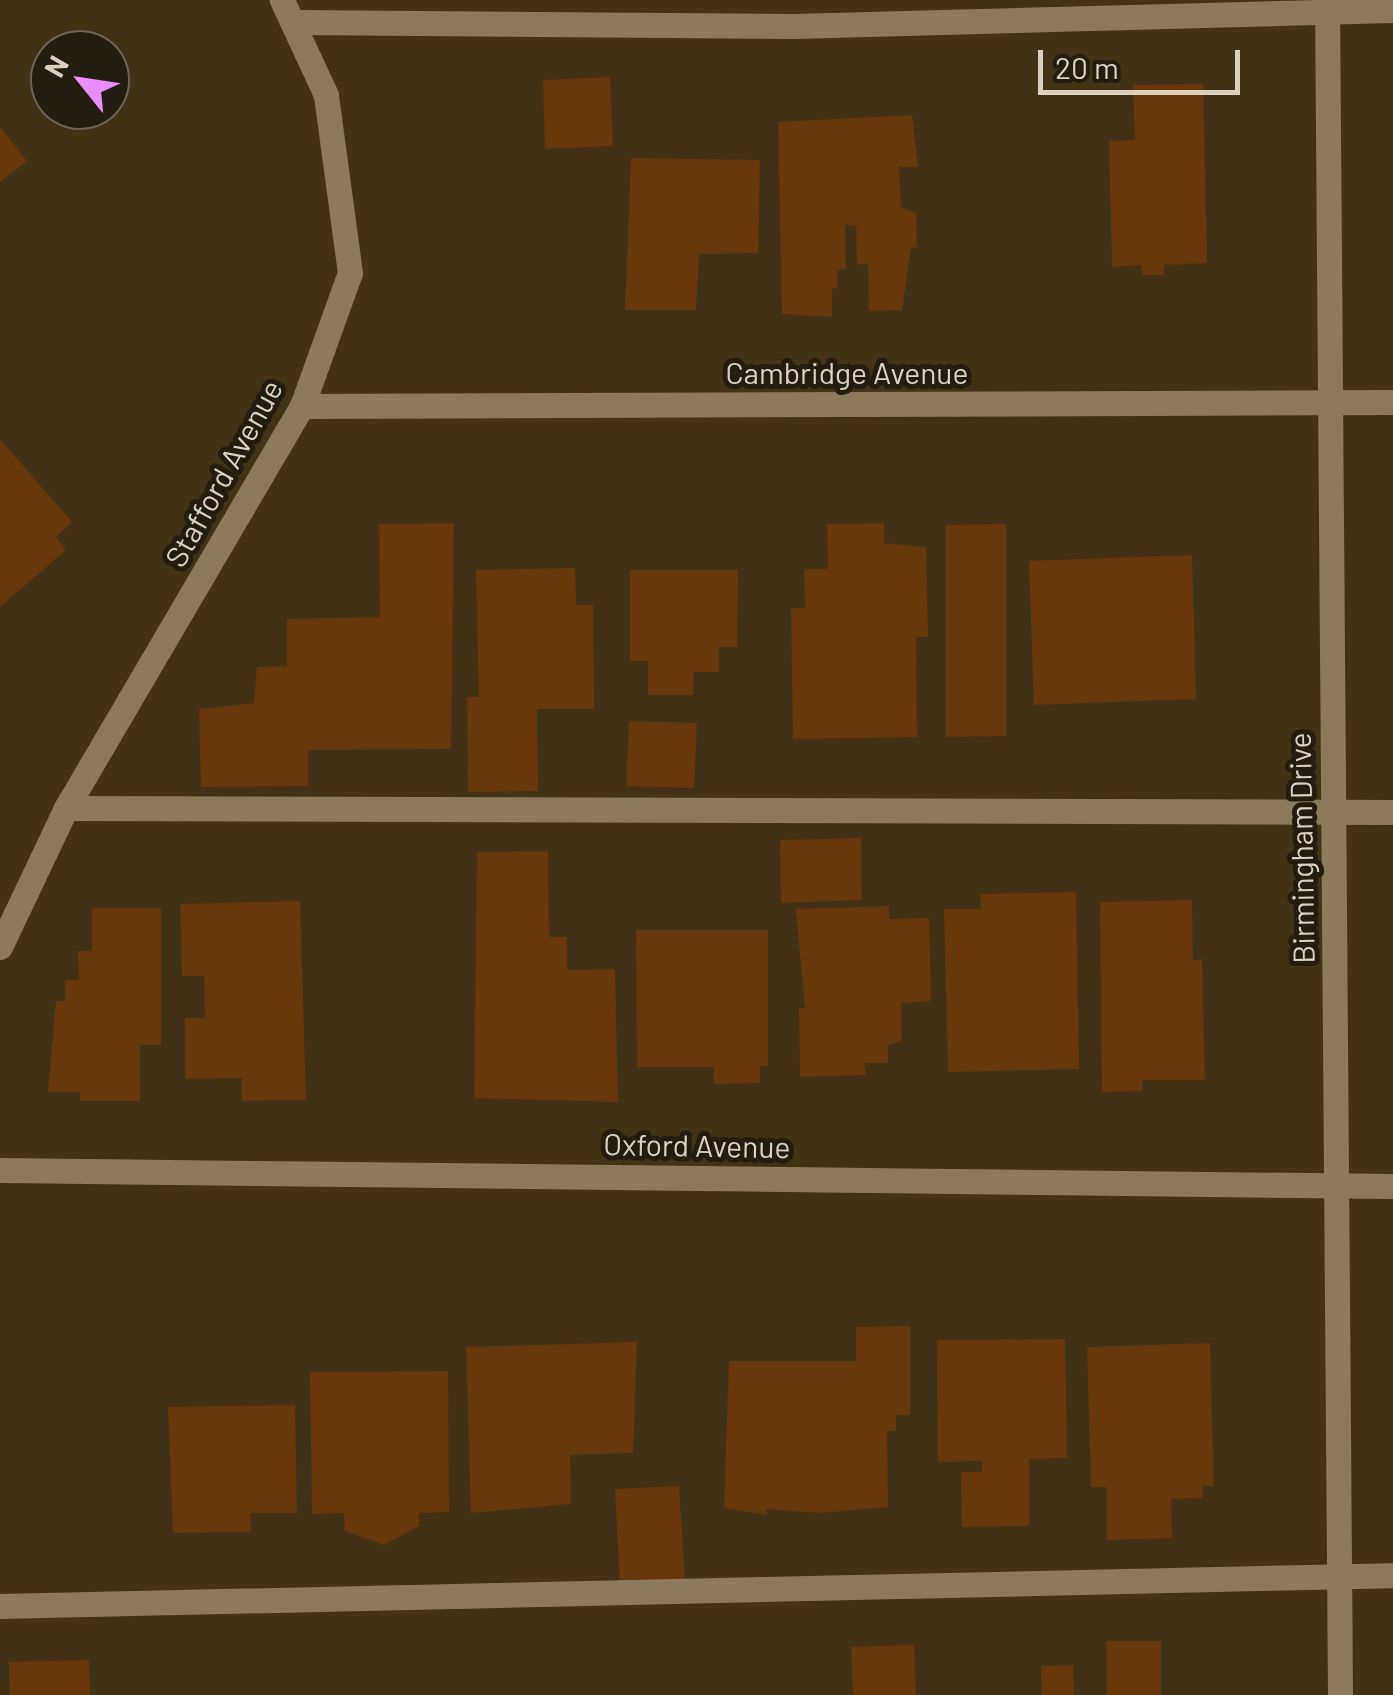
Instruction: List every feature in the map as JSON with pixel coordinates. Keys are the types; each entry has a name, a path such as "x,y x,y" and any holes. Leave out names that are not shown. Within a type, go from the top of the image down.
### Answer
{"street":[{"path":"288,11 793,26 1327,6 1393,10"},
{"name":"Birmingham Drive","path":"1327,6 1340,1695"},
{"name":"Stafford Avenue","path":"0,948 66,808 302,406 350,273 326,95 288,11"},
{"name":"Cambridge Avenue","path":"302,406 1393,402"},
{"path":"66,808 1393,812"},
{"name":"Oxford Avenue","path":"0,1170 1393,1186"},
{"path":"0,1606 656,1596 1393,1575"}],"building":[{"path":"610,77 613,146 545,149 543,80"},
{"path":"1203,84 1207,263 1164,265 1164,275 1142,275 1141,265 1112,267 1109,141 1135,140 1133,85"},
{"path":"912,115 918,167 899,167 901,207 916,213 917,247 911,248 902,310 869,311 868,263 857,265 856,226 845,225 846,269 837,270 838,289 832,288 832,317 782,314 778,122"},
{"path":"0,127 27,161 0,182"},
{"path":"631,158 760,160 758,253 699,254 696,310 625,310"},
{"path":"0,439 72,522 56,537 66,550 0,607"},
{"path":"454,523 451,749 308,750 308,786 201,787 199,709 254,703 257,667 287,666 287,619 380,617 379,524"},
{"path":"884,523 884,543 926,547 928,637 916,637 917,737 793,739 791,608 805,608 804,569 828,569 827,524"},
{"path":"1006,524 1006,736 946,737 946,525"},
{"path":"1192,555 1196,699 1034,705 1029,561"},
{"path":"575,568 576,605 593,605 594,709 537,709 538,791 468,792 467,697 479,697 476,570"},
{"path":"630,570 738,570 737,647 719,647 719,672 694,672 693,695 648,695 648,661 630,661"},
{"path":"629,721 697,723 694,788 626,786"},
{"path":"861,838 862,900 781,903 780,840"},
{"path":"548,851 549,937 567,937 567,970 615,969 618,1102 474,1098 477,852"},
{"path":"1076,892 1079,1069 948,1072 944,909 981,909 980,894"},
{"path":"1192,900 1193,960 1202,959 1205,1080 1142,1080 1142,1091 1102,1092 1100,902"},
{"path":"300,901 306,1100 242,1101 242,1078 185,1079 185,1018 205,1018 204,976 182,976 180,904"},
{"path":"889,906 889,919 929,918 931,1001 901,1003 902,1041 888,1045 888,1063 864,1063 866,1075 800,1077 799,1008 805,1008 796,909"},
{"path":"92,908 161,908 161,1045 140,1045 140,1101 80,1101 80,1092 48,1092 56,1001 65,1001 65,980 79,980 78,951 92,951"},
{"path":"636,930 768,930 768,1066 760,1066 760,1083 714,1084 714,1067 637,1067"},
{"path":"910,1326 910,1415 896,1415 896,1431 887,1431 888,1507 820,1513 766,1509 767,1515 724,1508 729,1361 856,1361 856,1327"},
{"path":"1065,1339 1067,1458 1029,1459 1029,1526 962,1527 961,1472 982,1472 982,1461 938,1462 937,1340"},
{"path":"637,1342 633,1453 570,1455 571,1504 471,1513 466,1347"},
{"path":"1210,1343 1214,1486 1202,1486 1203,1498 1171,1499 1172,1538 1107,1540 1107,1487 1091,1487 1087,1347"},
{"path":"448,1371 449,1512 419,1513 419,1526 384,1545 345,1531 344,1513 312,1514 310,1372"},
{"path":"295,1405 297,1513 250,1513 251,1532 173,1533 168,1407"},
{"path":"679,1486 685,1580 620,1585 615,1489"},
{"path":"1106,1641 1161,1641 1161,1695 1107,1695"},
{"path":"914,1645 916,1695 853,1695 851,1647"},
{"path":"89,1660 90,1695 10,1695 9,1662"},
{"path":"1073,1665 1074,1695 1042,1695 1041,1666"}]}
